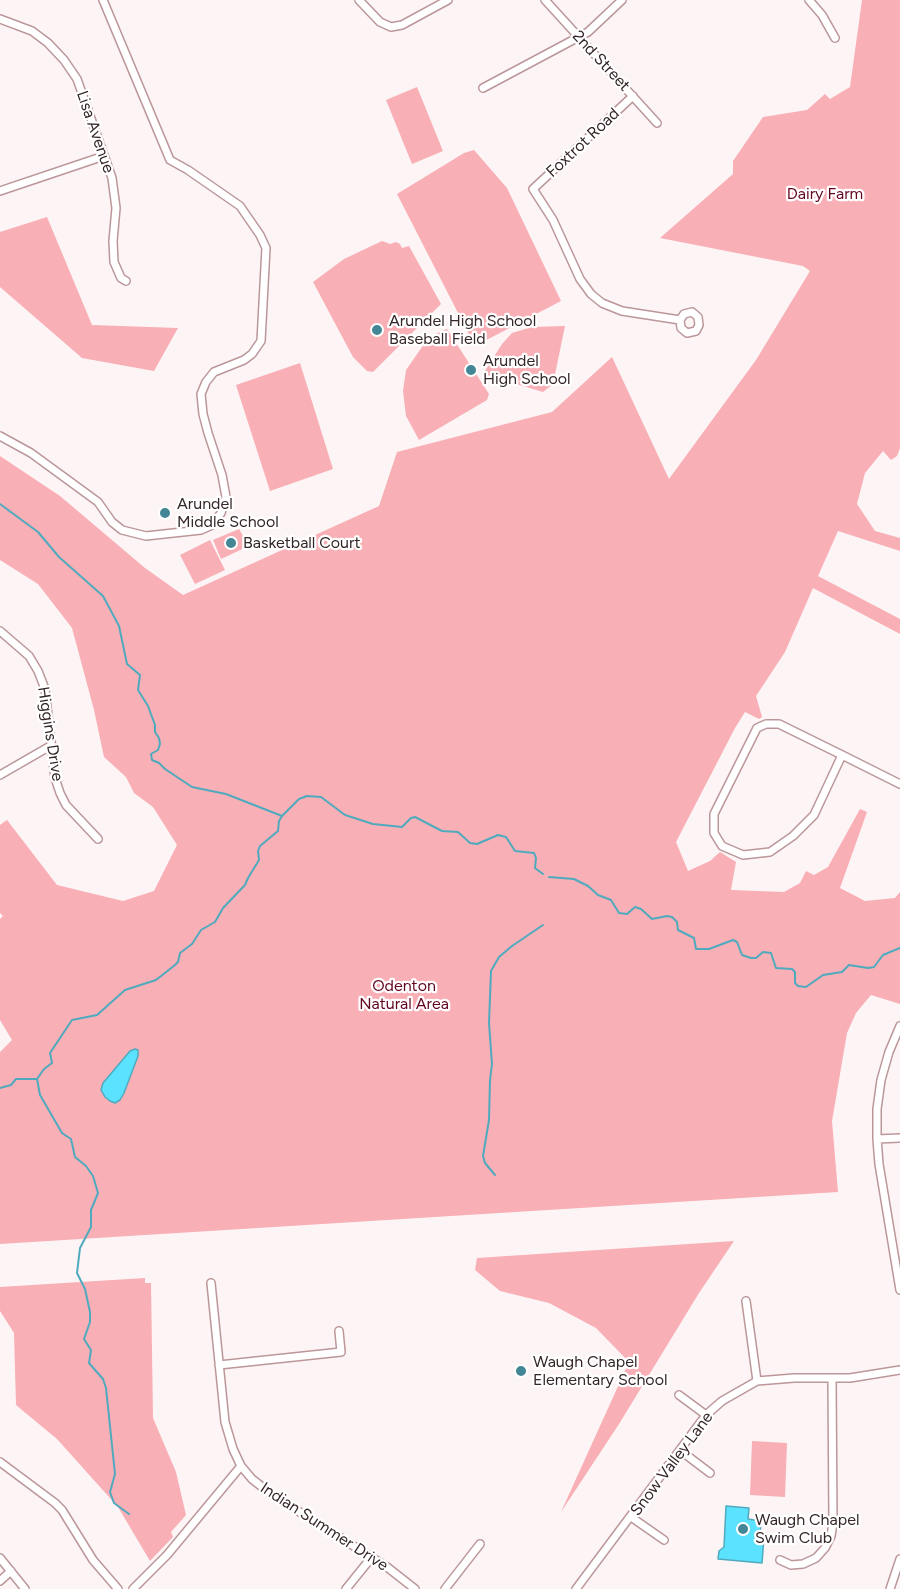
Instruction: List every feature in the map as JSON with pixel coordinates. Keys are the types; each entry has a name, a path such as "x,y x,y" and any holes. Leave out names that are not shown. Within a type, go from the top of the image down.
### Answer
{"street":[{"path":"0,436 31,453 98,502 112,522 122,530 146,536 201,530 212,525 221,513 226,496 222,475 203,414 201,394 206,382 214,372 244,360 252,354 261,340 266,248 240,206 170,160 103,0"},
{"path":"359,0 380,22 391,27 402,26 448,0"},
{"name":"2nd Street","path":"545,0 657,123"},
{"path":"483,88 588,32 622,0"},
{"path":"809,0 822,15 835,38"},
{"name":"Lisa Avenue","path":"0,19 32,32 48,43 77,79 115,193 114,262 121,278 126,281"},
{"name":"Foxtrot Road","path":"633,96 533,189 553,220 580,279 591,294 602,303 622,311 680,320"},
{"path":"0,191 104,156"},
{"name":"Higgins Drive","path":"0,631 29,656 38,671 45,689 55,778 60,793 66,805 98,839"},
{"path":"842,755 814,815 794,836 770,852 743,855 722,846 714,833 714,814 757,728 766,724 779,724 842,755 900,784"},
{"path":"0,775 52,745"},
{"path":"900,1026 881,1080 877,1109 879,1164 900,1290"},
{"path":"877,1139 900,1138"},
{"name":"Indian Summer Drive","path":"211,1283 225,1422 232,1449 241,1466 252,1479 271,1494 372,1558 415,1589"},
{"path":"746,1301 757,1381"},
{"path":"219,1365 341,1352 339,1331"},
{"name":"Snow Valley Lane","path":"576,1589 706,1415 722,1401 757,1381 794,1378 832,1379 900,1370"},
{"path":"780,1560 791,1565 803,1564 816,1558 825,1548 831,1536 833,1523 832,1379"},
{"path":"679,1395 706,1415"},
{"path":"681,1451 710,1473"},
{"path":"0,1462 62,1510 93,1560 118,1589"},
{"path":"133,1589 167,1555 241,1466"},
{"path":"631,1516 664,1540"},
{"path":"445,1589 480,1544"},
{"path":"0,1558 25,1589"},
{"path":"346,1589 372,1558"},
{"path":"900,1559 891,1587 900,1588"},
{"path":"0,1581 11,1571"}],"green space":[{"name":"Odenton Natural Area","path":"862,0 900,0 900,448 897,456 891,460 883,451 865,473 857,504 875,531 900,538 900,551 838,531 818,576 900,619 900,634 813,588 785,652 756,696 762,717 759,719 745,712 676,842 688,871 710,861 720,852 736,862 731,890 784,892 800,883 806,871 814,875 828,867 860,809 867,812 840,888 865,901 895,898 900,892 900,1004 871,995 856,1013 847,1033 832,1121 838,1192 0,1244 0,1052 12,1040 0,1020 0,919 3,916 0,913 0,825 7,820 57,885 123,901 154,891 177,845 153,807 134,793 126,777 104,757 72,628 38,584 0,560 0,456 60,496 145,568 183,595 379,506 397,452 552,412 612,357 669,479 756,360 810,271 803,266 660,238 733,174 733,161 763,117 807,110 825,94 830,99 850,87"},
{"path":"417,87 443,151 412,164 386,100"},
{"path":"474,150 507,188 561,301 475,346 397,194 464,153"},
{"path":"47,217 92,325 178,328 154,371 82,358 0,287 0,232"},
{"name":"Arundel High School Baseball Field","path":"382,241 390,244 396,242 402,248 409,246 441,304 373,372 367,371 353,357 313,282 344,259"},
{"path":"565,326 553,384 543,392 483,374 502,344 512,333 532,327"},
{"path":"447,329 489,394 487,400 419,440 406,416 403,391 406,370 429,337"},
{"path":"300,363 333,469 270,491 236,385"},
{"name":"Basketball Court","path":"239,529 249,546 221,559 213,540"},
{"path":"210,540 225,570 195,584 180,555"},
{"path":"734,1241 561,1512 629,1362 596,1328 549,1303 500,1291 475,1270 477,1258"},
{"path":"145,1278 145,1283 151,1283 153,1418 176,1472 186,1515 171,1532 173,1537 150,1561 118,1507 57,1439 16,1405 14,1333 0,1311 0,1287"},
{"path":"752,1441 787,1443 785,1497 750,1495"}],"water":[{"path":"138,1050 138,1056 124,1093 115,1103 110,1101 101,1090 103,1083 130,1051"},
{"name":"Waugh Chapel Swim Club","path":"726,1506 749,1508 748,1519 761,1521 760,1537 764,1537 762,1563 718,1559 719,1551 724,1547"}],"waterway":[{"path":"0,504 38,532 59,557 103,596 119,626 127,664 140,675 138,690 148,706 155,725 155,732 159,738 160,744 158,750 151,754 152,760 192,787 226,794 282,816"},
{"path":"0,1088 11,1085 16,1079 37,1079 52,1063 50,1053 72,1020 97,1015 125,990 156,980 175,965 180,953 192,944 201,930 215,922 223,908 245,885 259,860 260,846 278,831 282,816 299,799 307,796 321,797 345,815 373,824 402,827 415,817 442,831 458,832 470,843 477,844 498,835 506,837 515,851 534,853 535,868 543,874"},
{"path":"549,877 574,879 588,886 598,895 611,900 619,913 627,914 635,907 641,909 652,919 672,917 677,922 678,930 694,938 696,949 709,949 733,940 737,942 742,955 756,958 763,952 771,953 776,968 792,969 795,972 795,983 798,986 806,987 823,975 842,972 849,965 874,967 883,955 900,948"},
{"path":"495,1175 485,1163 483,1156 489,1120 492,1064 489,1023 491,971 499,957 543,925"},
{"path":"37,1079 40,1095 62,1133 71,1139 75,1157 93,1176 98,1193 91,1210 91,1227 80,1248 77,1273 85,1289 90,1312 90,1322 84,1339 91,1350 89,1363 103,1379 106,1388 115,1474 110,1492 114,1503 129,1514"}],"place":[{"name":"Arundel High School Baseball Field","path":"377,330"},
{"name":"Arundel High School","path":"471,370"},
{"name":"Arundel Middle School","path":"165,513"},
{"name":"Basketball Court","path":"231,543"},
{"name":"Waugh Chapel Elementary School","path":"521,1371"},
{"name":"Waugh Chapel Swim Club","path":"743,1529"}],"park label":[{"name":"Dairy Farm","path":"825,194"}]}
